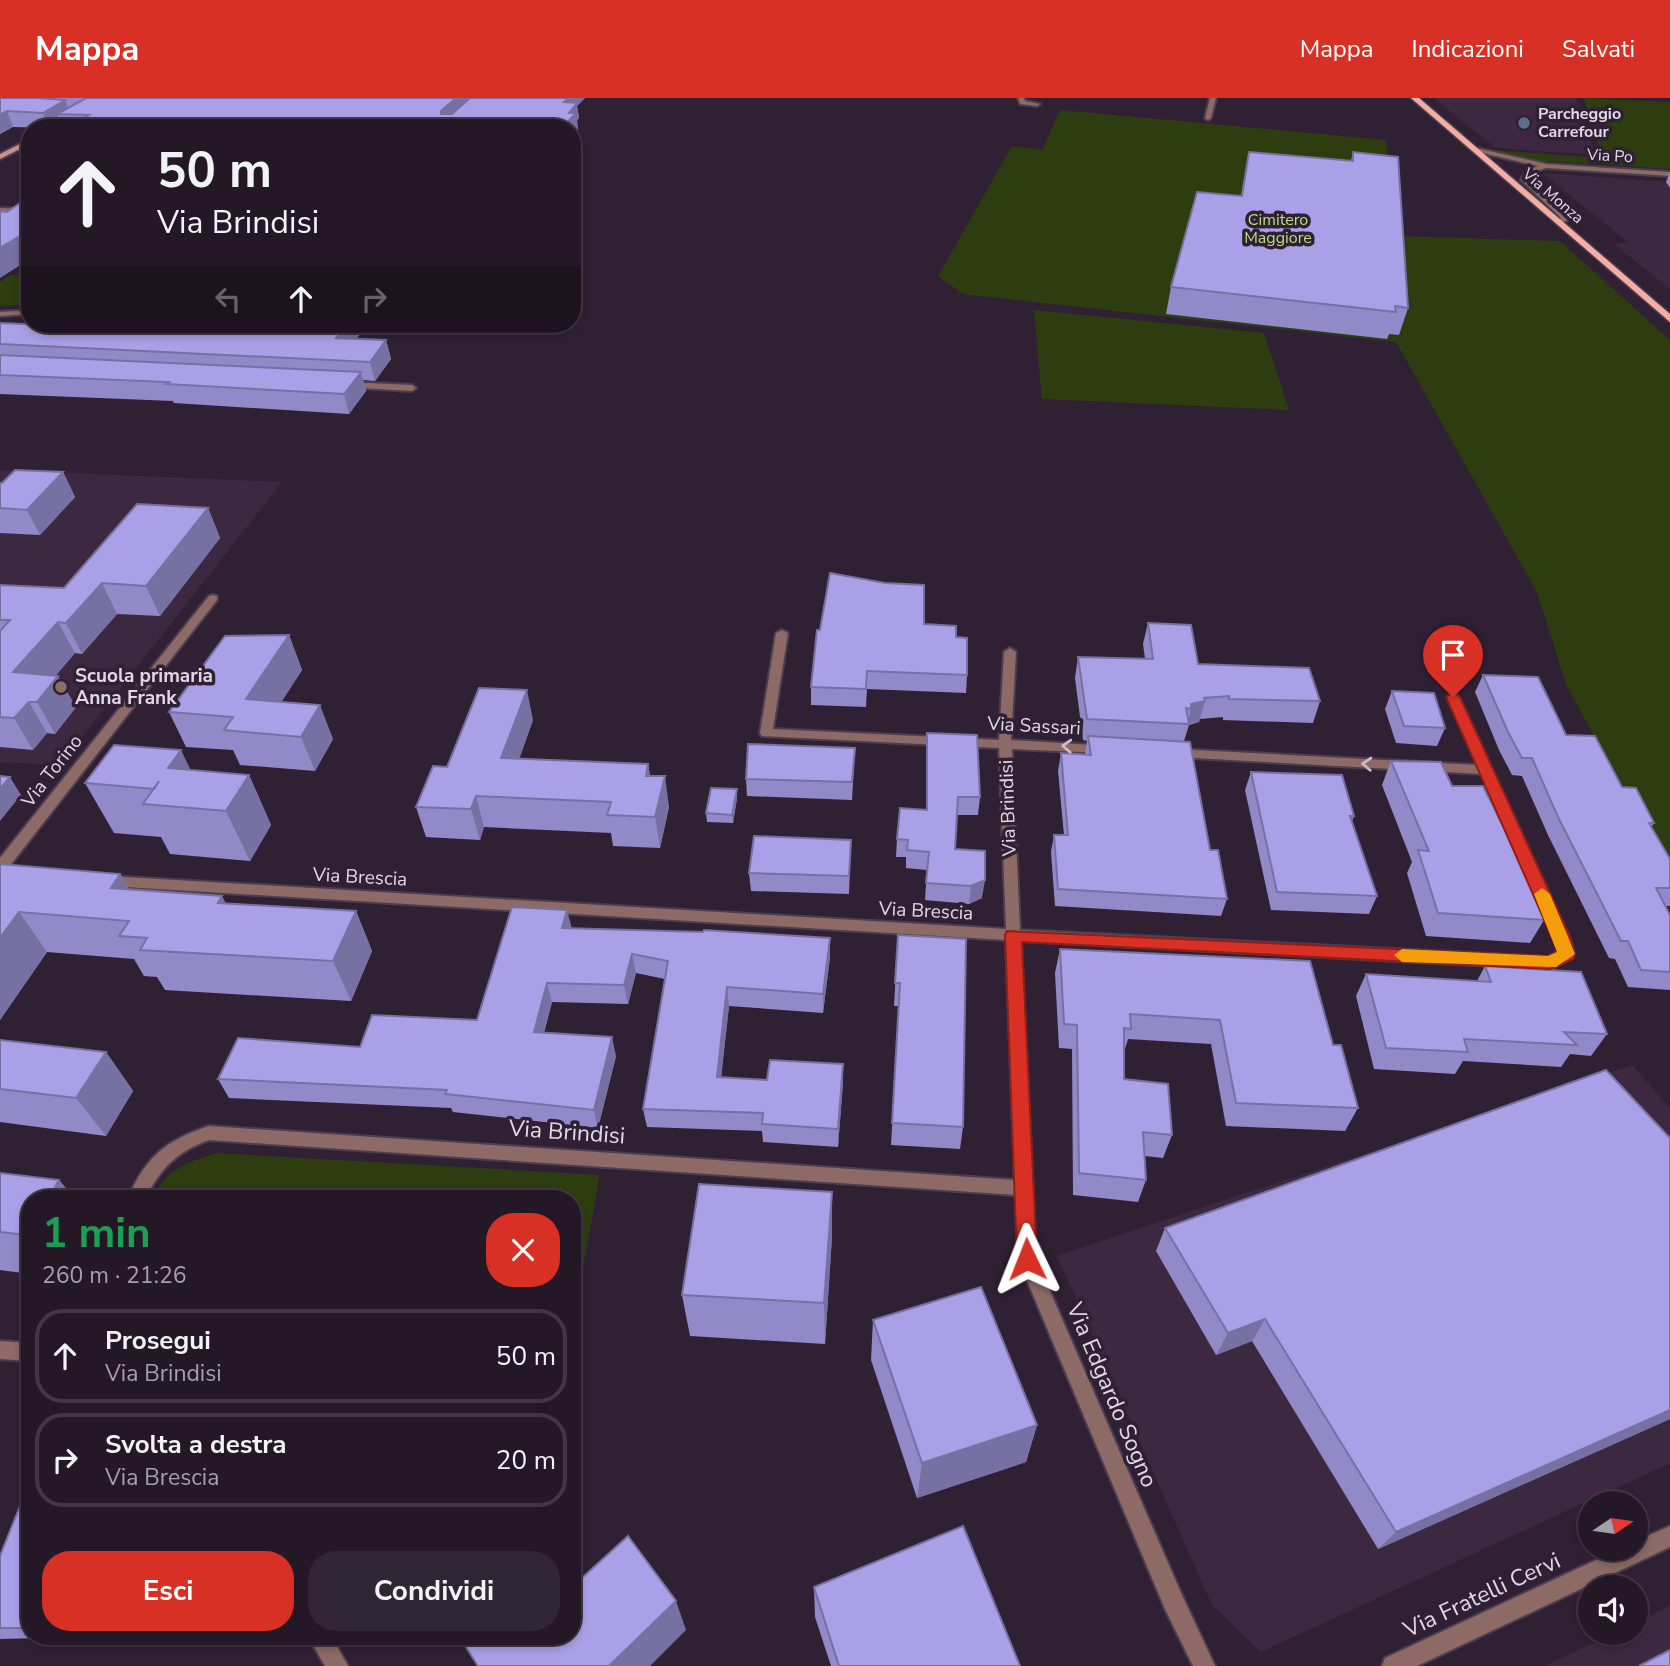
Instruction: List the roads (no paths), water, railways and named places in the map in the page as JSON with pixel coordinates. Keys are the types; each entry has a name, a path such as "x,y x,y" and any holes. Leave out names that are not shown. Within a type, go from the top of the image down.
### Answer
{"main road":[{"name":"Via Monza","path":"1415,98 1670,319"}],"street":[{"path":"1208,118 1213,98"},
{"path":"71,119 109,99 119,100"},
{"path":"1021,100 1037,104"},
{"path":"63,110 86,111"},
{"path":"0,157 21,146"},
{"name":"Via Po","path":"1476,150 1506,160 1548,166 1670,174"},
{"path":"1548,166 1528,172 1524,180 1563,215 1566,221 1559,222"},
{"path":"0,210 21,211"},
{"path":"0,314 21,313"},
{"path":"329,384 412,388"},
{"name":"Via Torino","path":"0,868 213,598"},
{"name":"Via Sassari","path":"782,633 766,733 1115,749"},
{"name":"Via Brindisi","path":"1010,652 1005,743 1017,1006"},
{"name":"Via Brescia","path":"97,880 1013,935 1550,963 1567,954 1563,939 1453,697"},
{"path":"1156,752 1484,770"},
{"name":"Via Edgardo Sogno","path":"1017,1006 1027,1259 1173,1601 1204,1666"},
{"name":"Via Brindisi","path":"140,1190 153,1164 182,1142 209,1133 1025,1188"},
{"path":"0,1350 21,1351"},
{"name":"Via Fratelli Cervi","path":"1393,1666 1670,1536"},
{"path":"324,1645 337,1666"}],"place":[{"name":"Parcheggio Carrefour","path":"1524,123"},
{"name":"Scuola primaria Anna Frank","path":"61,687"}],"park label":[{"name":"Cimitero Maggiore","path":"1278,229"}]}
